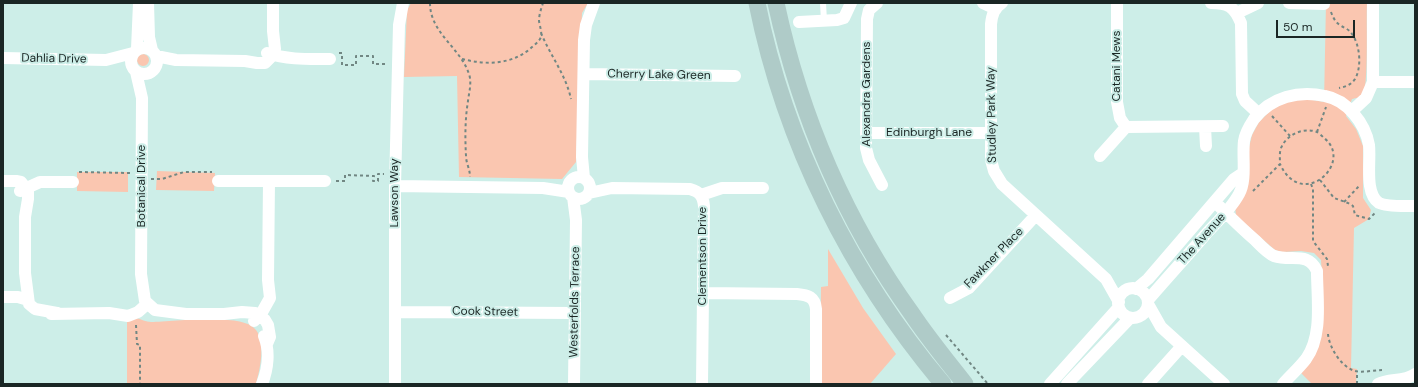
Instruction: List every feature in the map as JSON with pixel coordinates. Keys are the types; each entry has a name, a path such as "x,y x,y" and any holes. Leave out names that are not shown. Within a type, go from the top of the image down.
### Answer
{"main road":[{"path":"757,3 768,51 794,134 829,212 881,303 914,349 943,384"},
{"path":"776,3 790,62 807,115 835,183 891,284 965,384"}],"street":[{"path":"139,3 135,51 130,60 134,69 143,74 153,61 245,61 257,63 268,61 275,44 273,31 273,3"},
{"name":"Botanical Drive","path":"142,98 153,61 149,37 148,3"},
{"name":"Lawson Way","path":"395,384 395,186 399,25 403,3"},
{"name":"Westerfolds Terrace","path":"574,384 576,220 582,157 584,40 586,25 594,3"},
{"path":"799,22 837,20 844,18 851,3 873,7"},
{"path":"983,3 999,6"},
{"name":"Catani Mews","path":"1117,3 1116,102 1120,118 1126,127"},
{"path":"1211,3 1228,5 1237,13 1241,23 1242,94 1245,101 1262,111"},
{"path":"1237,13 1258,3"},
{"path":"1289,3 1328,5"},
{"path":"1352,111 1366,98 1373,82 1373,3"},
{"name":"Studley Park Way","path":"999,6 992,15 990,24 991,160 994,171 1002,184 1106,279 1119,304"},
{"name":"Alexandra Gardens","path":"873,7 867,19 866,148 869,160 882,185"},
{"path":"135,51 145,47 153,61"},
{"name":"Dahlia Drive","path":"106,60 135,51"},
{"path":"270,54 297,59 330,59"},
{"name":"Dahlia Drive","path":"3,58 106,60 134,69"},
{"name":"Botanical Drive","path":"134,69 142,98 141,274 144,297 142,307"},
{"name":"Cherry Lake Green","path":"584,74 735,76"},
{"path":"1373,82 1415,82"},
{"name":"The Avenue","path":"1148,302 1239,195 1243,186 1244,139 1249,125 1262,111 1286,96 1306,93 1329,97 1344,104 1352,111 1364,130 1369,145 1370,184 1373,196 1378,202 1384,205 1415,206"},
{"path":"1205,126 1206,146"},
{"path":"1100,156 1126,127 1223,126"},
{"name":"Edinburgh Lane","path":"867,133 991,133"},
{"name":"The Avenue","path":"1133,289 1148,279 1216,202 1234,179 1243,173"},
{"path":"3,185 23,190 40,182 74,177"},
{"path":"3,181 21,182 23,190 22,196 25,217 25,273 28,284 24,299 18,302 3,299"},
{"path":"218,181 325,181"},
{"path":"257,317 270,298 268,280 269,181"},
{"name":"Clementson Drive","path":"395,186 695,190 701,195 704,206 702,384"},
{"path":"701,195 722,188 763,188"},
{"path":"1216,202 1268,253 1281,258 1306,259 1315,266 1317,271 1317,329 1313,345 1306,358 1283,384"},
{"name":"Fawkner Place","path":"950,298 969,288 1036,215"},
{"name":"Studley Park Way","path":"1106,279 1133,289"},
{"path":"1050,384 1119,304 1122,293 1133,289 1144,292 1161,327 1224,384"},
{"path":"703,293 797,294 807,295 812,298 816,310 816,384"},
{"path":"24,299 35,308 57,313 109,313 128,316 134,314 142,307"},
{"path":"1067,384 1133,318 1144,313 1148,302"},
{"path":"1119,304 1123,314 1161,327"},
{"path":"109,313 142,307 186,314 224,314 257,317"},
{"name":"Cook Street","path":"396,312 575,313"},
{"path":"257,317 267,344 266,371 262,384"},
{"path":"1148,384 1182,346"},
{"path":"1378,384 1387,380 1411,377 1415,374"}],"lane":[{"path":"824,3 824,21"}],"path":[{"path":"430,3 431,15 435,24 461,59 468,72 471,83 467,107 466,157 470,169 470,186"},
{"path":"461,59 486,64 507,61 517,57 537,43 541,37 539,19 543,3"},
{"path":"1317,132 1333,86 1338,89 1350,84 1358,72 1359,56 1357,44 1352,34 1335,20 1328,5"},
{"path":"330,59 330,53 342,53 342,65 356,65 356,56 374,56 373,64 385,64"},
{"path":"1262,111 1290,136"},
{"path":"1304,131 1317,132 1328,141 1332,149 1333,161 1328,173 1320,180 1311,184 1294,182 1284,173 1280,164 1282,145 1290,136 1304,131"},
{"path":"1248,196 1280,164"},
{"path":"74,177 142,173"},
{"path":"325,181 345,181 345,175 374,176 373,181 378,181 378,174 384,174"},
{"path":"1320,180 1334,198 1353,206 1355,215 1368,219"},
{"path":"1344,202 1361,183 1370,184"},
{"path":"128,316 128,325 136,325 136,340 137,344 140,345 140,384"},
{"path":"944,334 988,384"},
{"path":"1357,371 1357,384"}],"shaded area":[{"path":"411,3 588,3 582,13 576,162 562,179 459,177 457,76 404,77 407,10"},
{"path":"1326,3 1367,3 1367,65 1365,88 1362,95 1358,98 1352,99 1346,116 1356,129 1363,146 1363,198 1371,210 1369,219 1354,228 1351,368 1357,369 1356,384 1312,384 1299,371 1312,357 1322,278 1321,260 1314,253 1301,251 1282,252 1275,250 1236,216 1235,205 1252,135 1259,122 1271,110 1288,101 1307,99 1324,102"},
{"path":"145,54 148,55 148,65 141,66 138,65 137,58 138,55"},
{"path":"157,171 215,173 214,191 156,190"},
{"path":"77,172 128,172 128,192 77,191"},
{"path":"828,249 863,308 896,354 870,384 820,384 821,287 828,286"},
{"path":"127,318 136,318 147,322 205,319 246,323 254,328 260,339 261,355 256,384 127,384"}]}
